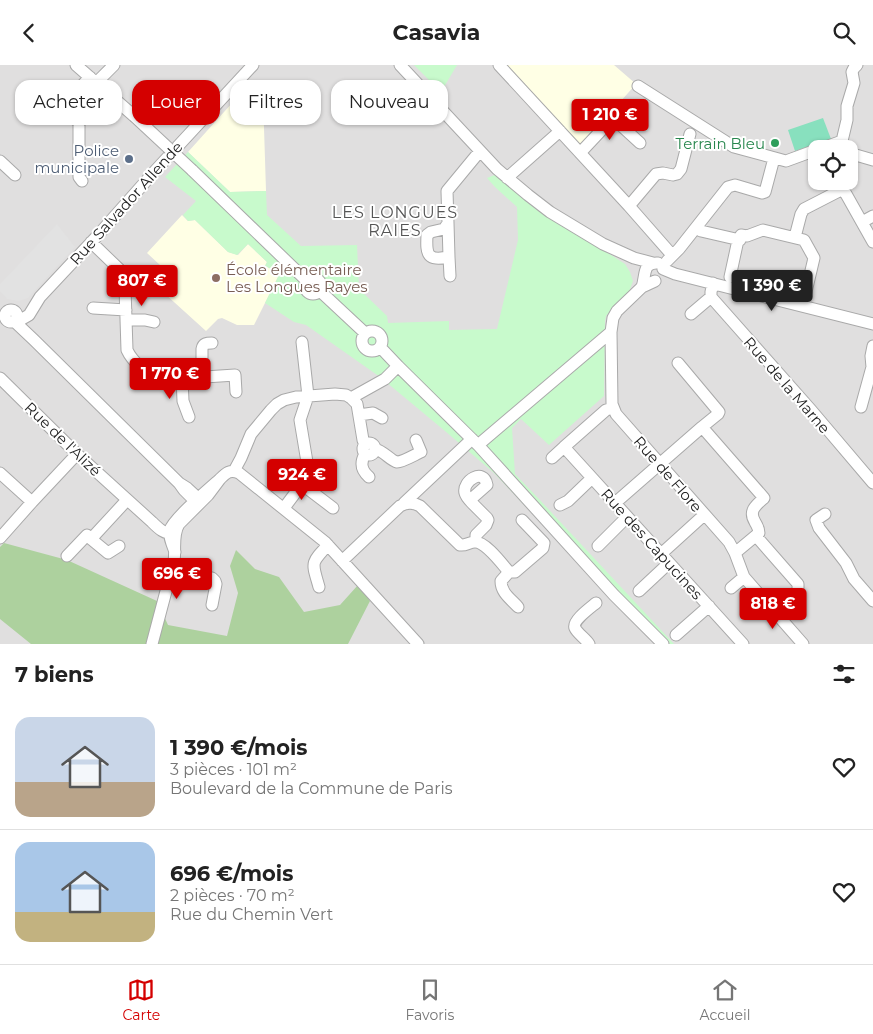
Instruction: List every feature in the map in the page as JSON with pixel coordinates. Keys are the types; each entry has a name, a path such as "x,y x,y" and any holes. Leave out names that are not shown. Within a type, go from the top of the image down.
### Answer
{"street":[{"path":"76,65 93,80 114,65"},
{"name":"Rue Salvador Allende","path":"29,315 40,297 253,65"},
{"path":"400,65 480,151 507,177 550,212 603,244 642,265 873,324"},
{"path":"499,65 629,205 658,268"},
{"path":"844,140 847,106 854,83 852,72 857,65"},
{"path":"638,86 734,147 786,161 808,153"},
{"path":"122,106 192,170 307,281 312,278 318,279 322,285 320,291 365,333 361,342 363,347 371,351 376,351 380,347 475,442 614,595 663,644"},
{"path":"580,153 611,120 615,120 640,143"},
{"path":"79,125 79,177 82,181"},
{"path":"507,177 560,131"},
{"path":"629,205 656,174 677,174 681,169 690,134"},
{"path":"450,276 447,191 480,151"},
{"path":"858,156 873,160"},
{"path":"0,161 15,175"},
{"path":"552,458 606,410 613,408 612,323 614,315 658,268 679,249 730,185 764,193 773,162"},
{"path":"795,237 804,209 839,191 843,191 873,242"},
{"path":"862,222 873,216"},
{"path":"448,223 444,229 437,229 427,235 426,251 429,255 438,259 449,257"},
{"path":"696,228 701,231 738,240"},
{"path":"730,277 738,240 740,240 741,235 748,236 763,230 795,237 804,240 814,258 805,296"},
{"path":"91,242 121,272 125,284 126,350 132,358 153,377 160,380 235,375 236,392"},
{"path":"691,314 712,297 713,283"},
{"name":"Rue Salvador Allende","path":"8,317 40,297"},
{"name":"Rue de la Marne","path":"712,297 873,483"},
{"path":"93,308 154,322"},
{"path":"8,317 22,319 29,315 31,337"},
{"path":"8,317 31,337 178,483 187,488 198,502"},
{"path":"342,561 400,506 475,442 612,332"},
{"path":"284,508 308,478 309,474 300,420 308,396 302,342"},
{"path":"202,377 202,349 206,344 212,343"},
{"path":"861,407 872,367 871,357 873,349"},
{"path":"614,503 719,412 678,363"},
{"path":"351,397 385,379 398,365"},
{"name":"Rue de l'Alizé","path":"0,378 127,500 152,522 172,532"},
{"path":"182,378 183,401 189,417"},
{"path":"234,471 251,434 271,410 284,400 296,397 335,393 351,397 357,404 363,440 368,449"},
{"name":"Rue de Flore","path":"613,408 616,414 731,545 744,577 803,644"},
{"path":"359,415 373,413 382,418"},
{"path":"702,427 764,498 752,510 752,516 760,530 759,533 735,553"},
{"path":"368,449 382,451 393,460 400,461 421,452 416,440"},
{"name":"Rue des Capucines","path":"566,446 614,503 743,644"},
{"path":"368,449 361,463 364,473 369,477"},
{"path":"0,538 77,454"},
{"path":"152,644 175,552 172,532 174,522 198,502 227,472 234,471 241,474 328,545 418,644"},
{"path":"0,473 32,502"},
{"path":"287,473 334,508"},
{"path":"560,505 568,501 592,478"},
{"path":"91,539 127,500"},
{"path":"470,501 488,520 486,525 476,535 476,542"},
{"path":"404,503 411,502 420,506 452,540 460,545 464,546 476,542 482,543 509,572"},
{"path":"825,514 816,521 819,528 846,563 854,579 873,601"},
{"path":"639,591 704,515"},
{"path":"598,546 627,517"},
{"path":"518,607 503,591 500,581 509,572 516,572 543,547 544,543 522,521"},
{"path":"67,556 87,535 108,553 119,546"},
{"path":"756,536 798,584 796,595 776,613"},
{"path":"318,587 314,561 328,545"},
{"path":"172,568 212,578 216,584 212,605"},
{"path":"731,588 744,577"},
{"path":"589,644 575,628 575,624 596,603"},
{"path":"676,635 709,607"}],"shaded area":[{"path":"0,65 873,65 873,644 0,644"},
{"path":"506,65 614,65 636,84 580,147"},
{"path":"230,105 230,125 264,125 266,191 230,192 188,152 212,125 220,125 220,116"},
{"name":"École élémentaire Les Longues Rayes","path":"182,215 188,221 195,220 228,252 238,255 248,244 267,262 265,266 280,273 254,325 237,325 222,318 218,319 206,331 153,283 160,265 147,253"},
{"path":"57,224 75,247 28,298 18,301 7,299 0,291 0,284"}],"green space":[{"path":"414,65 457,65 448,80 429,80"},
{"path":"823,118 831,139 808,140 808,147 795,151 788,130"},
{"path":"188,152 230,192 266,191 267,215 301,246 357,245 359,289 387,316 388,323 449,321 449,330 497,329 518,240 517,207 487,178 497,174 588,240 625,264 633,281 629,292 606,316 605,321 604,396 549,445 521,419 512,428 515,474 674,644 655,644 494,473 445,431 380,377 306,325 294,322 265,303 280,273 265,266 267,262 248,244 237,255 228,252 195,220 188,221 183,215 196,201 165,177"},
{"path":"4,543 67,560 157,601 168,625 227,636 238,593 230,566 236,550 255,569 279,577 304,612 340,605 358,585 370,601 348,644 31,644 0,619 0,547"}],"place":[{"name":"Terrain Bleu","path":"775,143"},
{"name":"Police municipale","path":"129,159"},
{"name":"École élémentaire Les Longues Rayes","path":"216,278"}],"district":[{"name":"LES LONGUES RAIES","path":"395,221"}]}
